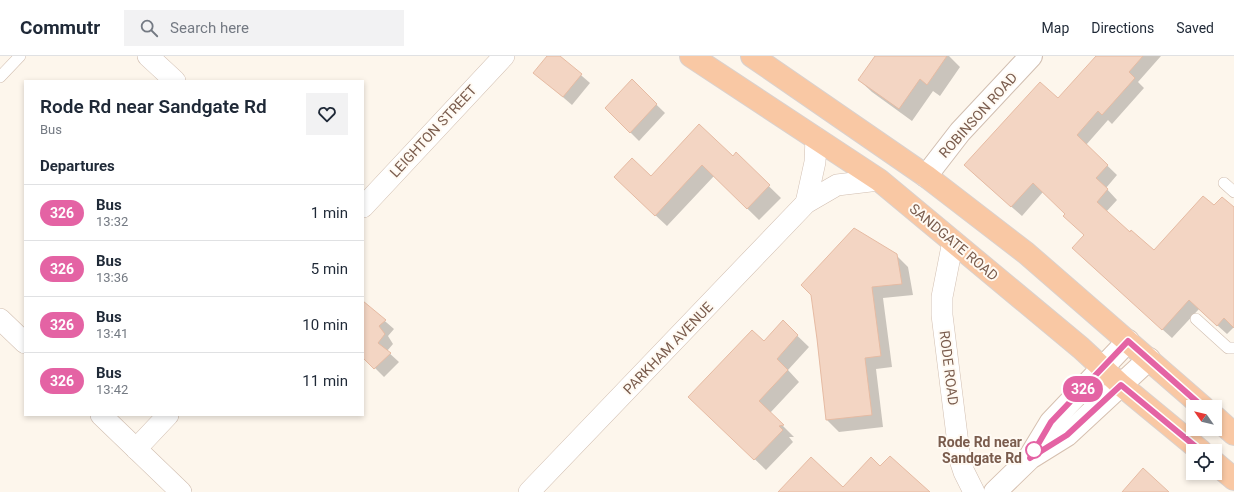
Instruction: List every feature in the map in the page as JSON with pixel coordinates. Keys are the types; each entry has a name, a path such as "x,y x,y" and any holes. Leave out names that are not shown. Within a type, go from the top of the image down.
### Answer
{"highway":[{"name":"SANDGATE ROAD","path":"691,56 879,180 1081,348 1121,385 1193,444"},
{"path":"752,56 926,176 1026,253 1195,400"},
{"path":"1222,423 1234,434"},
{"path":"1222,469 1234,479"}],"main road":[{"name":"ROBINSON ROAD","path":"926,176 960,132 1031,56"},
{"path":"1030,458 1051,422 1128,341"},
{"path":"995,492 1030,458 1067,435 1149,359"}],"street":[{"path":"148,56 174,80"},
{"name":"LEIGHTON STREET","path":"364,206 504,56"},
{"path":"806,203 815,162 816,138"},
{"name":"PARKHAM AVENUE","path":"529,492 806,203 837,185 879,180"},
{"name":"RODE ROAD","path":"953,241 942,297 942,315 960,460 974,492"},
{"path":"0,319 24,342"},
{"path":"102,416 181,492"},
{"path":"136,449 167,416"}],"lane":[{"path":"0,77 20,56"},
{"path":"1224,183 1234,192"},
{"path":"1196,319 1228,348 1234,348"}],"building":[{"path":"547,56 560,56 582,74 563,97 533,73"},
{"path":"875,56 947,56 927,85 920,79 899,109 858,80"},
{"path":"1096,56 1143,56 1129,72 1135,78 1102,115 1098,111 1077,135 1108,165 1096,178 1108,189 1097,202 1130,232 1131,230 1154,250 1203,196 1214,205 1222,197 1234,207 1234,328 1224,318 1217,326 1189,300 1162,330 1072,248 1084,235 1063,216 1065,214 1033,183 1011,207 964,165 1040,82 1058,98"},
{"path":"632,79 657,104 630,133 605,108"},
{"path":"699,124 733,156 736,152 770,185 747,209 702,165 655,216 614,177 632,158 651,176"},
{"path":"854,228 897,254 902,284 872,287 881,356 865,358 872,415 826,420 811,295 801,285"},
{"path":"364,302 386,320 379,326 385,334 378,343 391,353 374,369 364,359"},
{"path":"783,320 798,335 777,359 788,370 759,401 784,425 779,426 783,430 754,460 688,397 752,330 764,341"},
{"path":"890,456 930,492 778,492 811,457 843,487 871,457 880,466"},
{"path":"1143,468 1169,492 1122,492"}],"bus line":[{"name":"326","path":"1193,444 1121,385 1067,435 1030,458 1051,422 1128,341 1195,400"}],"place":[{"name":"Rode Rd near Sandgate Rd","path":"1034,450"}]}
